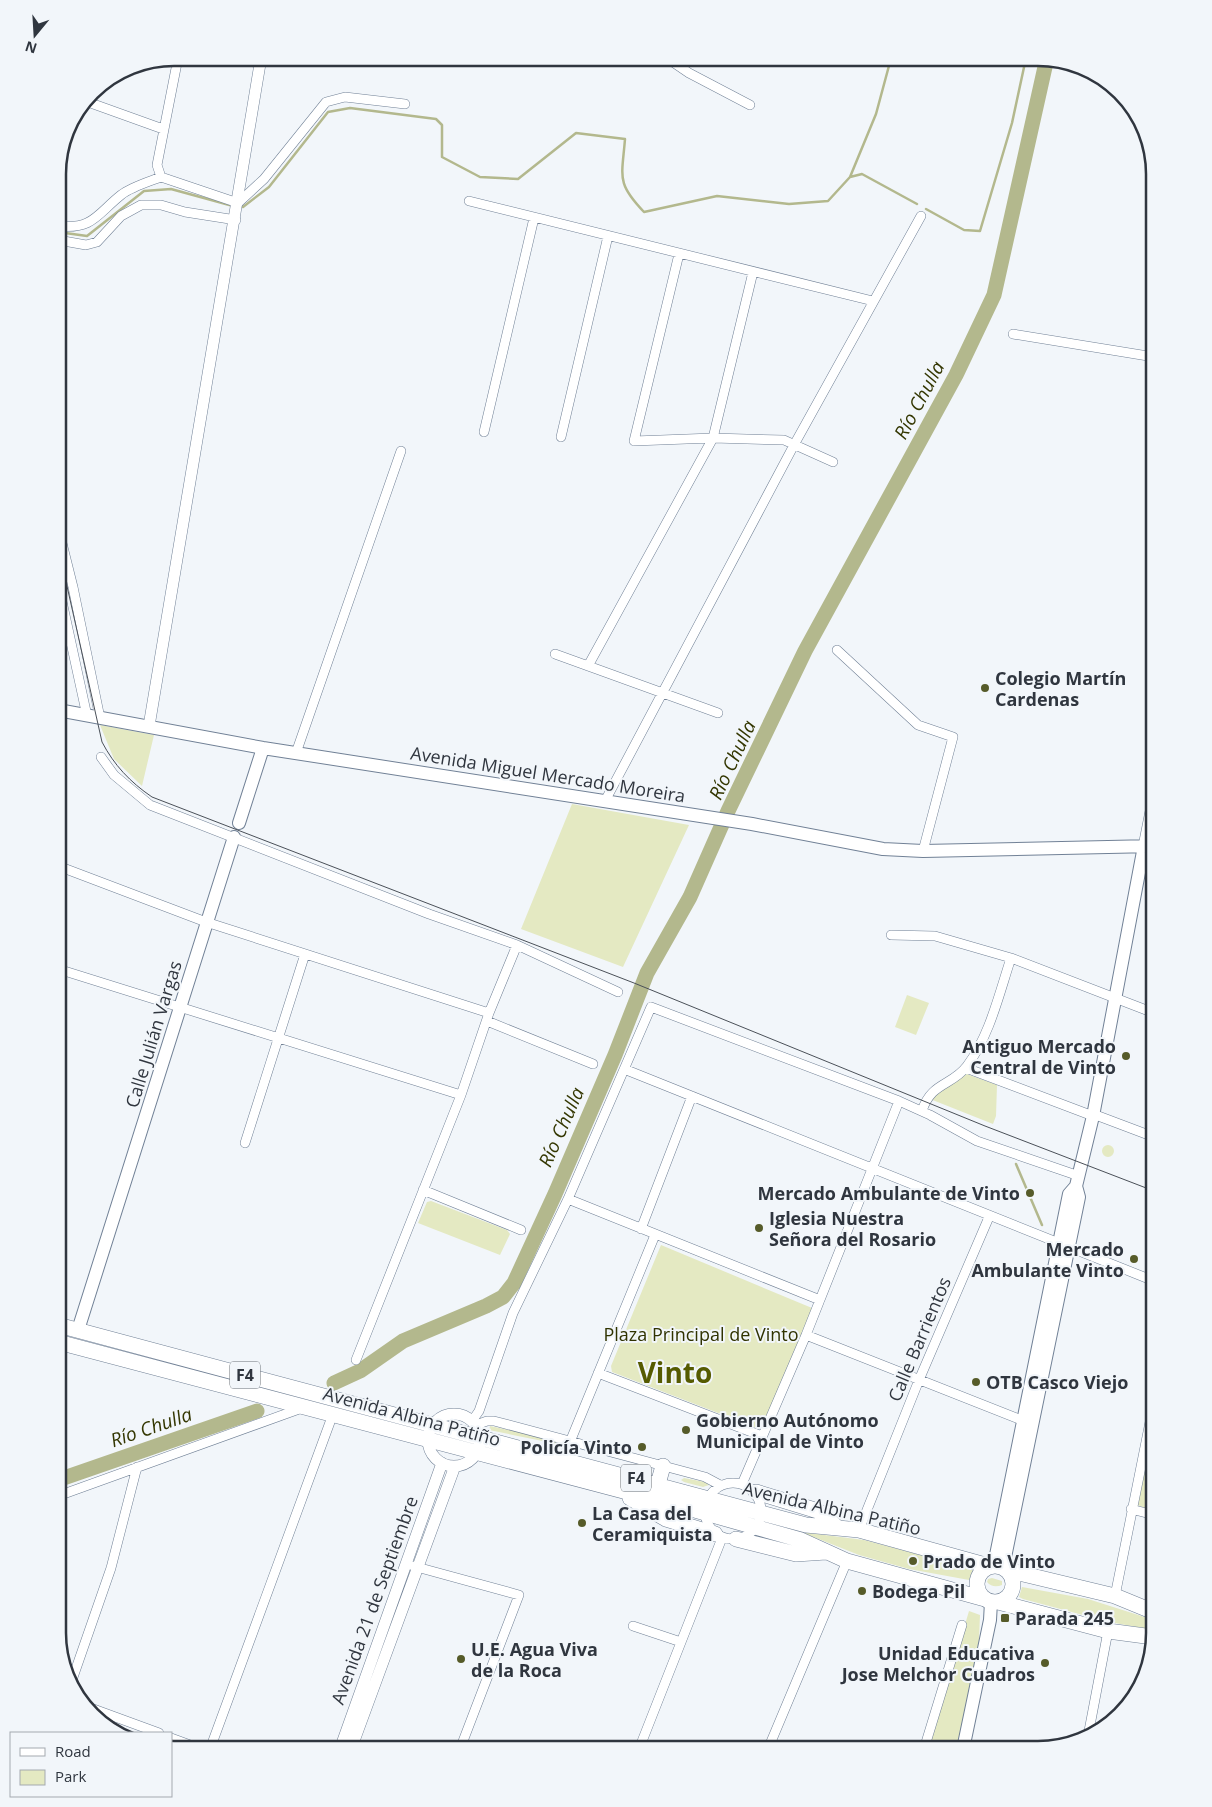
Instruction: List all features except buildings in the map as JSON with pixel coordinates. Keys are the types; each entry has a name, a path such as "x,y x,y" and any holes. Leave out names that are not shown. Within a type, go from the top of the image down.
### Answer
{"highway":[{"name":"Avenida Albina Patiño","path":"66,1327 432,1424 476,1428 563,1459 806,1525 859,1530 1115,1596 1146,1609"},
{"name":"Avenida Albina Patiño","path":"66,1344 756,1527 801,1540 848,1561 991,1601 1108,1632 1146,1636"},
{"path":"658,1484 663,1466"},
{"path":"611,1488 666,1519 725,1537 796,1554 828,1552"},
{"path":"756,1492 818,1511 838,1528"},
{"path":"998,1567 1013,1577 1014,1586 1010,1595 991,1601 978,1591 977,1581 981,1572 998,1567"}],"main road":[{"name":"Avenida Miguel Mercado Moreira","path":"66,712 263,748 729,821 884,849 923,851 1146,846"},
{"name":"Calle Julián Vargas","path":"240,823 263,748"},
{"name":"Calle Julián Vargas","path":"78,1330 234,837"},
{"path":"998,1567 1064,1245 1079,1196 1078,1181 1093,1115 1115,998 1146,859"},
{"path":"965,1741 990,1620 991,1601"}],"street":[{"path":"161,177 157,165 176,66"},
{"path":"149,726 260,66"},
{"path":"679,66 750,105"},
{"path":"66,241 86,245 98,242 121,216 141,205 161,205 185,212 237,209 264,179 326,102 345,97 405,104"},
{"path":"93,104 164,129"},
{"path":"66,226 76,227 93,222 122,194 161,177 237,209"},
{"path":"469,202 873,301"},
{"path":"605,802 794,445 921,216"},
{"path":"484,432 534,218"},
{"path":"561,437 608,236"},
{"path":"679,254 634,440 713,438 784,440 833,462"},
{"path":"588,666 713,438 753,272"},
{"path":"1013,334 1146,356"},
{"path":"296,753 401,451"},
{"path":"66,559 73,587 94,717"},
{"path":"66,613 94,717"},
{"path":"837,650 918,726 953,737 923,851"},
{"path":"555,654 718,713"},
{"path":"101,756 114,775 150,805 429,914 517,945 618,992"},
{"name":"Calle Julián Vargas","path":"234,837 240,823"},
{"path":"66,869 206,922 488,1017 593,1064"},
{"path":"891,934 935,936 1011,958 1146,1010"},
{"path":"356,1360 517,945"},
{"path":"246,1143 305,954"},
{"path":"922,1111 927,1097 966,1068 983,1040 1011,958"},
{"path":"66,972 460,1095"},
{"path":"432,1424 427,1439 431,1454 442,1463 455,1466 467,1462 477,1452 476,1428 479,1411 512,1313 568,1198 652,1007 899,1101 922,1111 977,1141 1078,1181"},
{"path":"966,1068 1146,1134"},
{"path":"624,1069 1146,1278"},
{"path":"641,1229 692,1096"},
{"path":"742,1484 806,1336 899,1101"},
{"path":"423,1190 521,1230"},
{"path":"568,1198 655,1235 820,1300"},
{"name":"Calle Barrientos","path":"859,1530 918,1380 989,1216"},
{"path":"563,1459 655,1235"},
{"path":"806,1336 1027,1422"},
{"path":"598,1373 762,1436"},
{"path":"66,1493 305,1407"},
{"path":"213,1741 333,1414"},
{"path":"476,1428 487,1421 494,1422 571,1440 706,1477 720,1485"},
{"path":"1115,1596 1146,1439"},
{"name":"Avenida 21 de Septiembre","path":"355,1741 442,1463"},
{"name":"Avenida 21 de Septiembre","path":"343,1741 411,1566 455,1466"},
{"path":"74,1675 111,1568 137,1467"},
{"path":"733,1482 742,1484 756,1492 761,1512 756,1527 750,1534 725,1537 706,1522 708,1497 720,1485 733,1482"},
{"path":"1131,1509 1146,1513"},
{"path":"642,1741 725,1537"},
{"path":"771,1741 848,1561"},
{"path":"411,1566 519,1595 463,1741"},
{"path":"927,1741 962,1625"},
{"path":"633,1626 681,1642"},
{"path":"1090,1727 1108,1632"},
{"path":"101,1712 156,1732"}],"green space":[{"path":"100,725 154,735 142,786 114,759"},
{"path":"572,804 689,825 623,967 521,929"},
{"path":"907,995 929,1003 916,1035 895,1027"},
{"path":"967,1074 997,1085 996,1116 993,1124 930,1099"},
{"path":"1106,1145 1110,1145 1114,1151 1110,1157 1106,1157 1102,1153 1102,1149"},
{"path":"431,1201 507,1230 510,1234 500,1255 418,1223 427,1202"},
{"name":"Plaza Principal de Vinto","path":"661,1245 812,1308 763,1426 757,1428 612,1372 611,1366"},
{"path":"490,1426 561,1441 562,1445 489,1430"},
{"path":"1146,1464 1146,1508 1137,1505"},
{"path":"684,1478 705,1482 709,1485 703,1487 684,1482 681,1480"},
{"name":"Prado de Vinto","path":"801,1532 864,1540 973,1569 969,1580 909,1569 859,1555"},
{"name":"Prado de Vinto","path":"992,1578 1002,1581 1002,1585 990,1585 987,1582 988,1579"},
{"name":"Prado de Vinto","path":"1022,1587 1088,1599 1146,1617 1146,1629 1109,1622 1019,1597"},
{"path":"969,1611 980,1615 979,1640 959,1741 930,1741"}],"waterway":[{"path":"850,177 876,114 889,66"},
{"path":"926,209 964,230 980,231 1012,123 1024,66"},
{"name":"Río Chulla","path":"334,1383 360,1371 403,1341 503,1297 514,1283 615,1055 647,973 690,897 728,811 805,651 956,375 994,295 1045,66"},
{"path":"238,206 243,207 269,187 328,112 350,108 436,119 442,125 442,157 480,177 518,179 576,133 625,139 623,179 629,194 644,212 717,196 789,204 828,201 850,177 862,174 917,204"},
{"path":"66,233 87,236 144,191 171,189 233,206"},
{"path":"1016,1164 1042,1225"},
{"name":"Río Chulla","path":"66,1477 257,1411"}],"tram line":[{"path":"66,582 102,742 123,772 152,797 634,983 985,1126 1146,1188"}],"place":[{"name":"Colegio Martín Cardenas","path":"985,688"},
{"name":"Antiguo Mercado Central de Vinto","path":"1126,1056"},
{"name":"Mercado Ambulante de Vinto","path":"1030,1193"},
{"name":"Iglesia Nuestra Señora del Rosario","path":"759,1228"},
{"name":"Mercado Ambulante Vinto","path":"1134,1259"},
{"name":"OTB Casco Viejo","path":"976,1382"},
{"name":"Gobierno Autónomo Municipal de Vinto","path":"686,1430"},
{"name":"Policía Vinto","path":"642,1447"},
{"name":"La Casa del Ceramiquista","path":"582,1523"},
{"name":"Prado de Vinto","path":"913,1561"},
{"name":"Bodega Pil","path":"862,1591"},
{"name":"Parada 245","path":"1005,1618"},
{"name":"U.E. Agua Viva de la Roca","path":"461,1659"},
{"name":"Unidad Educativa Jose Melchor Cuadros","path":"1045,1663"}],"district":[{"name":"Vinto","path":"675,1372"}]}
